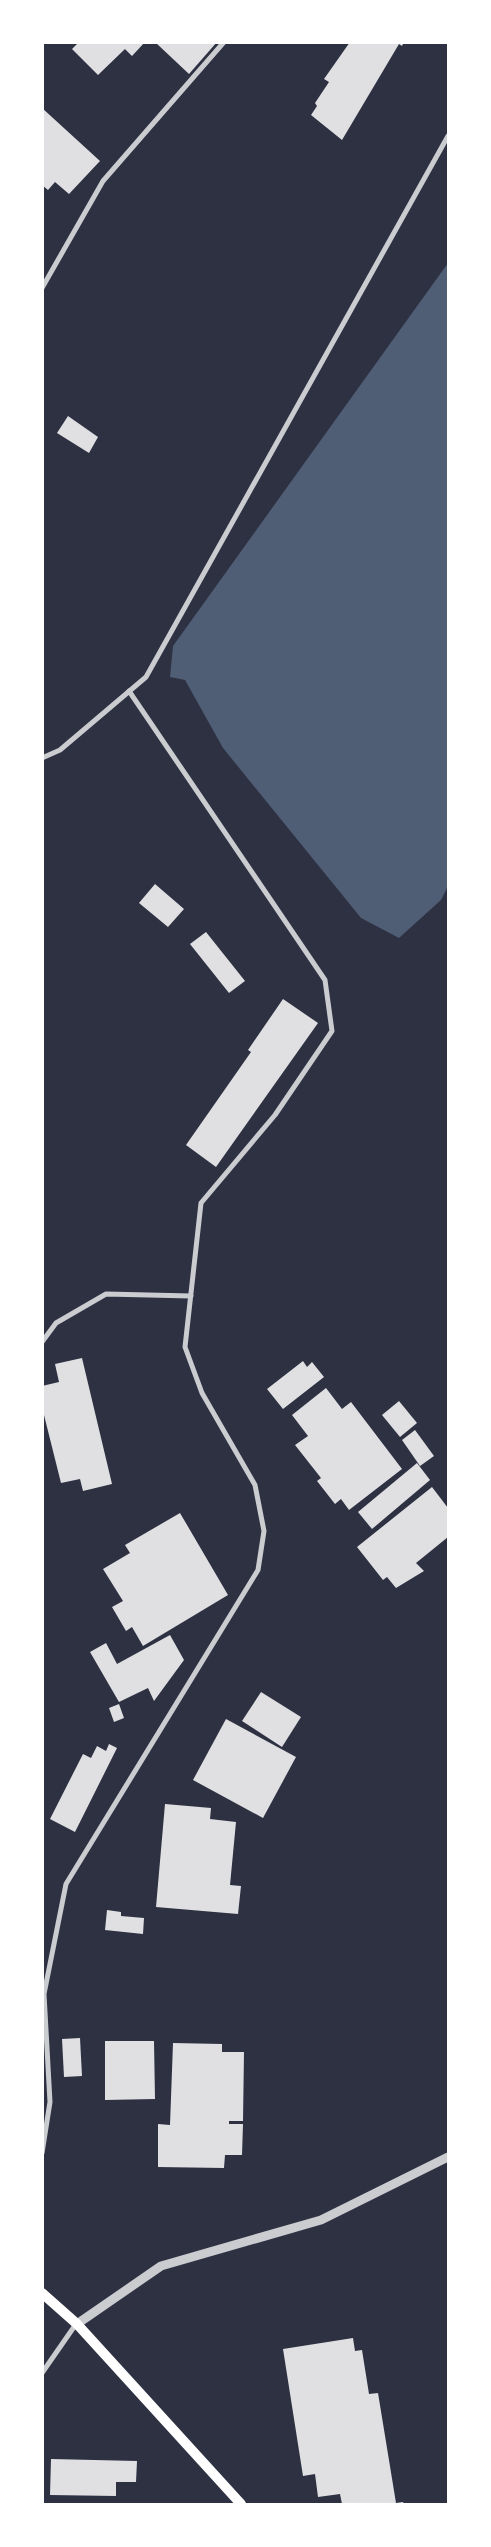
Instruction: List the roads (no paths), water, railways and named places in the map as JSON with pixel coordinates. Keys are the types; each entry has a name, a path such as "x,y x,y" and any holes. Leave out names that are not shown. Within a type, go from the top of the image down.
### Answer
{"main road":[{"path":"42,2293 77,2324 241,2504"}],"street":[{"path":"42,288 103,181 224,42"},
{"path":"42,758 60,750 146,677 448,136"},
{"path":"42,2153 50,2102 44,1994 66,1884 258,1570 264,1531 255,1485 202,1392 184,1348 201,1203 276,1115 332,1031 324,980 129,691"},
{"path":"42,1342 56,1323 106,1294 191,1296"},
{"path":"42,2373 77,2324 161,2266 321,2220 448,2157"}],"water":[{"path":"448,263 448,886 441,900 399,938 361,918 223,748 185,680 170,677 173,646"}]}
